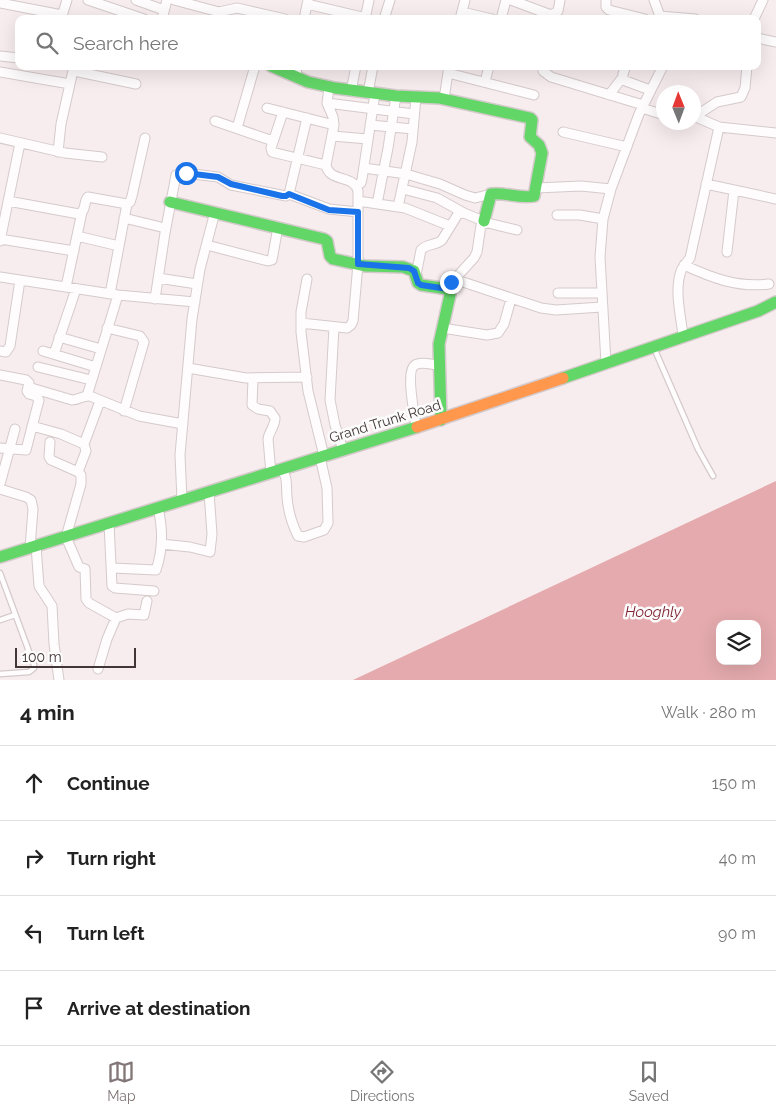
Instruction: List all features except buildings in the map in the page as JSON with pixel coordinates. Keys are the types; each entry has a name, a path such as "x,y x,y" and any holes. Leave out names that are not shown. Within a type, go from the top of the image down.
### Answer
{"street":[{"path":"63,15 68,0"},
{"path":"88,0 132,15"},
{"path":"136,0 163,15"},
{"path":"165,15 167,0"},
{"path":"174,0 215,15"},
{"path":"366,15 369,0"},
{"path":"385,15 390,0"},
{"path":"461,15 465,0"},
{"path":"502,15 506,0"},
{"path":"511,0 551,15 558,11 560,0"},
{"path":"606,0 606,7 609,10 630,15"},
{"path":"654,0 660,15"},
{"path":"756,15 763,0"},
{"path":"305,15 307,2 355,15"},
{"path":"0,4 52,15"},
{"path":"220,15 237,8 268,15"},
{"path":"761,39 776,42"},
{"path":"0,56 15,58"},
{"path":"58,152 61,124 73,70"},
{"path":"77,70 79,72 136,84"},
{"path":"237,128 254,70"},
{"path":"351,91 355,70"},
{"path":"356,186 361,183 373,109 371,93 373,70"},
{"path":"444,99 449,70 534,95"},
{"path":"485,82 488,70"},
{"path":"543,70 551,77 656,112"},
{"path":"609,95 622,78 625,70"},
{"path":"606,363 600,256 603,219 611,189 642,107 662,70"},
{"path":"701,113 717,102 741,98 745,88 746,70"},
{"path":"297,71 308,82 329,87 396,96 444,99 526,117 532,120 530,138 538,145 542,153 537,188 532,197 499,193 475,198 440,184 406,174 364,168"},
{"path":"0,72 70,84"},
{"path":"622,78 626,82 650,90"},
{"path":"300,323 346,328 353,321 358,264 358,202 356,186 353,182 332,176 327,170 326,165 334,125 327,103 329,87"},
{"path":"377,204 396,96"},
{"path":"398,207 406,174 416,97"},
{"path":"327,103 414,114"},
{"path":"267,108 334,125"},
{"path":"283,112 271,148 272,152 326,165"},
{"path":"289,194 307,118"},
{"path":"701,120 719,127 776,133"},
{"path":"215,121 273,141"},
{"path":"370,125 413,129"},
{"path":"683,336 679,291 681,272 690,258 719,127"},
{"path":"563,132 627,147"},
{"path":"332,136 368,139"},
{"path":"0,138 58,152 102,156"},
{"path":"87,396 108,328 124,218 127,204 132,196 145,138"},
{"path":"20,143 6,197 0,240 74,252"},
{"path":"156,299 174,177 176,175 186,173 218,177 231,184 282,196 289,194 329,210 358,212"},
{"path":"706,184 776,200"},
{"path":"537,188 581,186 611,189"},
{"path":"403,189 438,198 464,213 486,222 517,230"},
{"path":"727,252 734,190"},
{"path":"442,420 439,344 451,284 477,252 481,225 486,222 491,194"},
{"path":"6,197 75,213 82,212"},
{"path":"66,287 82,212 88,197 127,204"},
{"path":"170,202 324,239 327,241 330,256 333,260 370,266 402,267 414,271 418,283 421,285 451,284 549,310 602,307"},
{"path":"358,202 398,207 450,226"},
{"path":"182,500 179,464 197,284 215,212"},
{"path":"416,275 421,250 427,245 439,243 458,214 464,213"},
{"path":"557,215 580,215 603,219"},
{"path":"124,218 166,228"},
{"path":"206,245 268,261 272,260 278,227"},
{"path":"77,236 119,246"},
{"path":"684,265 724,281 748,286 769,284"},
{"path":"0,276 76,289 195,302"},
{"path":"158,278 197,284"},
{"path":"253,379 252,405 258,409 270,411 275,418 274,427 268,435 268,439 277,471 287,479 287,496 292,524 298,536 304,537 324,530 328,523 327,488 307,377 300,323 307,279"},
{"path":"0,351 6,352 10,346 20,280"},
{"path":"54,354 76,289"},
{"path":"558,292 602,293"},
{"path":"442,328 487,335 498,333 504,324 511,299"},
{"name":"Grand Trunk Road","path":"0,558 442,420 758,311 776,302"},
{"path":"334,327 330,400 343,450"},
{"path":"108,328 140,336 144,342 124,412"},
{"path":"60,337 101,349"},
{"path":"43,351 96,367"},
{"path":"416,427 410,381 411,369 418,364 439,365"},
{"path":"38,367 91,380"},
{"path":"188,368 253,379 307,377"},
{"path":"0,375 26,380 29,383 28,394 36,396 39,400 26,450 0,448"},
{"path":"28,388 72,400 87,396 124,412 183,424"},
{"path":"78,472 86,451 84,444 100,401"},
{"path":"32,426 61,434 84,444"},
{"path":"0,484 15,429"},
{"path":"50,442 49,457 51,460 81,475 81,484 66,537 79,567 85,569 87,601 116,618"},
{"path":"0,489 31,500 33,509 33,547 39,586 52,606 54,644 59,680"},
{"path":"161,544 190,547 210,552 212,534 209,492"},
{"path":"112,568 155,571 161,544 162,527 158,508"},
{"path":"109,523 113,587 154,591"},
{"path":"98,669 106,639 116,618 132,613 144,615 147,601"}],"lane":[{"path":"654,346 698,449 713,476"},
{"path":"0,573 34,668 28,672 0,674"},
{"path":"0,620 16,615"}],"water":[{"name":"Hooghly","path":"776,481 776,680 353,680"}],"traffic: fast":[{"path":"280,70 308,82 335,88 396,96 439,98 530,118 532,120 530,137 539,145 542,153 534,196 523,197 491,194 484,221"},
{"path":"170,202 324,239 327,241 330,256 333,259 365,266 403,267 414,271 418,283 421,285 448,289 450,295 439,344 441,420"},
{"path":"563,378 758,311 776,302"},
{"path":"0,557 417,427"}],"traffic: slow":[{"path":"417,427 563,378"}],"route":[{"path":"186,173 218,177 231,184 282,196 289,194 329,210 358,212 358,264 409,268 414,271 416,280 421,285 448,289 451,282"}]}
